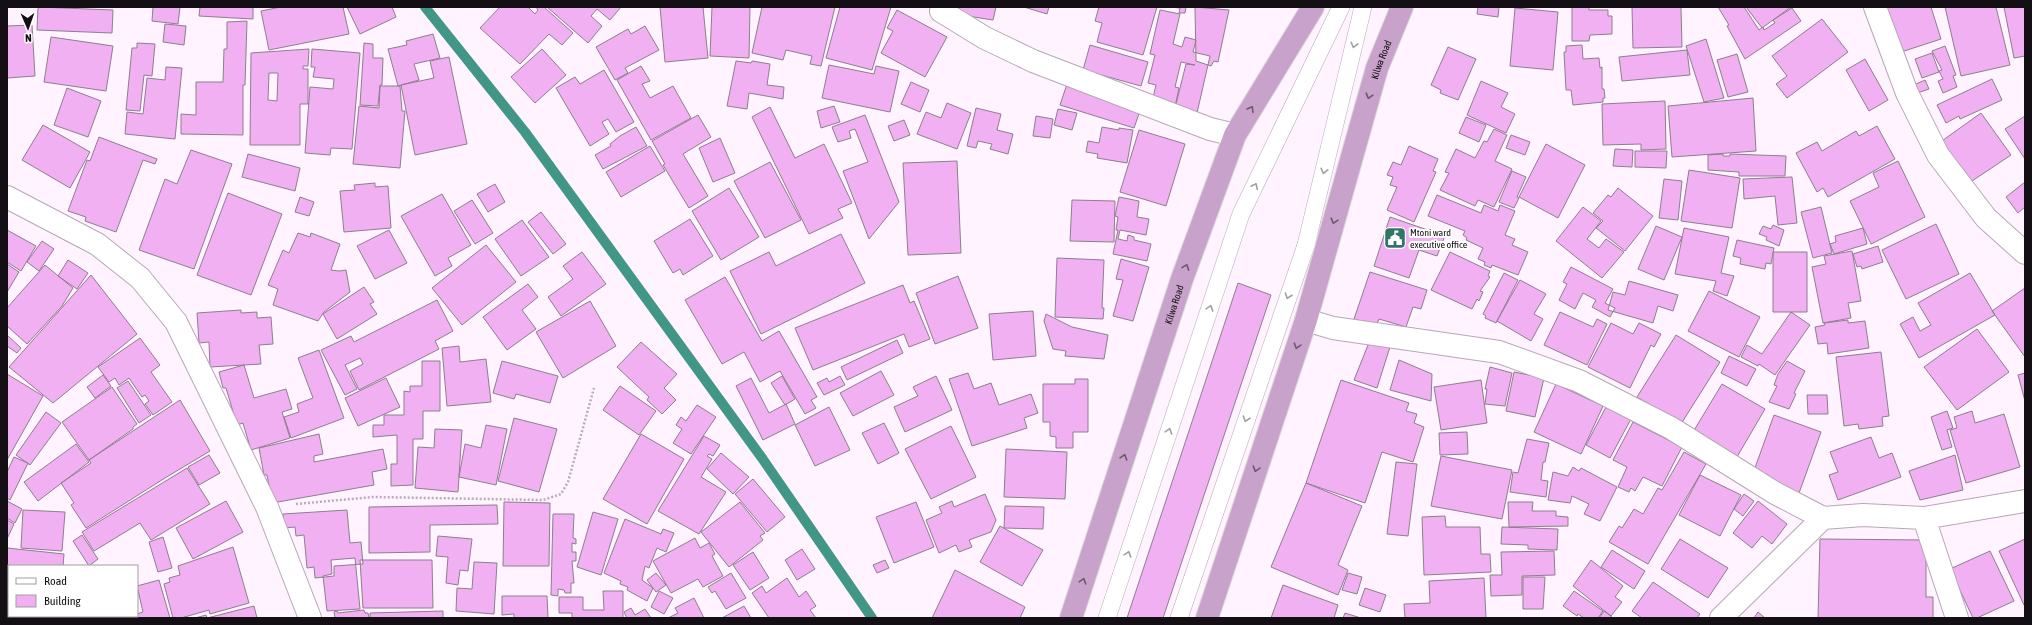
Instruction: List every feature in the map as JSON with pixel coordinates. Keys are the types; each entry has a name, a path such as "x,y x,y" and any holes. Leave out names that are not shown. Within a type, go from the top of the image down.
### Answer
{"highway":[{"name":"Kilwa Road","path":"1071,618 1182,279 1235,136 1313,7"},
{"name":"Kilwa Road","path":"1207,618 1306,320 1377,68 1402,7"}],"street":[{"path":"1875,7 1907,93 1938,155 1986,218 2025,253"},
{"path":"941,11 985,38 1033,61 1210,129 1235,136"},
{"path":"7,197 97,244 140,278 176,322 267,507 310,618"},
{"path":"1306,320 1333,328 1499,352 1579,381 1671,428 1775,493 1823,518 1863,516 1924,518 2025,501"},
{"path":"1721,618 1823,518"},
{"path":"1924,518 1957,618"}],"lane":[{"path":"1107,618 1241,214 1341,7"},
{"path":"1179,618 1306,245 1363,7"}],"path":[{"path":"267,507 372,497 543,500 560,494 568,482 594,388"}],"building":[{"path":"38,7 113,10 112,33 37,30"},
{"path":"153,7 180,7 178,24 152,21"},
{"path":"200,7 253,7 253,19 199,16"},
{"path":"281,7 343,7 349,34 269,50 261,11"},
{"path":"347,7 392,7 396,17 360,34"},
{"path":"500,7 528,7 535,14 538,10 536,7 544,7 573,33 562,45 549,34 520,64 480,28"},
{"path":"547,7 621,7 610,20 597,9 591,16 602,26 588,43"},
{"path":"660,7 703,7 708,58 665,62"},
{"path":"712,7 750,7 749,58 710,56"},
{"path":"762,7 835,7 821,66 810,64 812,56 786,50 783,60 752,53"},
{"path":"840,7 891,7 872,70 826,58"},
{"path":"949,7 996,7 993,20 948,13"},
{"path":"1024,7 1049,7 1047,14"},
{"path":"1099,7 1157,7 1143,55 1097,42 1102,23 1095,21"},
{"path":"1170,7 1186,7 1185,13 1179,13 1180,8"},
{"path":"1195,7 1229,10 1218,62 1214,61 1211,66 1196,61"},
{"path":"1478,7 1499,7 1498,17 1477,14"},
{"path":"1572,7 1589,7 1589,10 1608,10 1608,16 1612,16 1612,34 1590,35 1589,41 1572,41"},
{"path":"1632,7 1681,7 1682,47 1633,48"},
{"path":"1718,7 1744,7 1759,30 1763,27 1764,30 1775,23 1773,20 1792,8 1801,21 1745,59 1727,26 1729,25"},
{"path":"1746,7 1791,7 1762,28"},
{"path":"1882,7 1931,7 1941,39 1898,53"},
{"path":"1945,7 1996,7 2010,65 1961,76"},
{"path":"2004,7 2025,7 2025,56 2014,58"},
{"path":"1515,8 1558,12 1553,70 1510,66"},
{"path":"897,10 947,37 925,77 881,53 893,31 887,28"},
{"path":"1160,10 1180,14 1173,44 1182,47 1185,37 1196,40 1193,52 1210,56 1197,113 1175,108 1186,64 1195,65 1181,62 1175,87 1179,88 1175,107 1152,102 1156,85 1148,83 1155,55 1150,54"},
{"path":"1822,19 1848,52 1787,98 1776,84 1787,76 1772,56"},
{"path":"247,21 245,85 243,85 243,135 181,134 181,114 196,115 196,82 223,82 224,49 227,49 227,22"},
{"path":"165,24 186,26 184,45 163,42"},
{"path":"32,25 35,76 7,78 7,26"},
{"path":"645,26 659,50 625,68 628,73 615,80 596,47 628,29 631,34"},
{"path":"433,34 440,58 414,64 419,80 398,86 388,49 407,45 406,41"},
{"path":"51,37 113,46 106,91 44,82"},
{"path":"1706,39 1724,98 1704,102 1686,46"},
{"path":"137,43 155,44 152,76 144,75 140,111 126,110 132,48 137,48"},
{"path":"364,43 373,44 373,58 383,58 382,85 380,85 378,106 360,105"},
{"path":"1090,45 1148,62 1141,86 1083,70"},
{"path":"1582,45 1583,59 1599,58 1600,68 1602,67 1602,89 1604,89 1605,98 1603,98 1603,102 1573,105 1571,90 1566,90 1564,52 1566,52 1566,46"},
{"path":"1945,46 1956,75 1953,76 1957,87 1943,93 1938,81 1943,79 1939,71 1942,70 1932,51"},
{"path":"1448,47 1476,59 1458,100 1440,93 1441,90 1431,85"},
{"path":"309,49 308,66 303,66 303,69 308,69 308,104 300,104 300,145 250,145 251,53","holes":["269,73 278,73 277,101 268,100"]},
{"path":"312,49 360,53 352,149 331,148 330,155 305,153 310,87 333,89 334,79 313,77 315,67 311,67"},
{"path":"542,49 566,75 535,103 511,77"},
{"path":"1687,50 1690,75 1622,81 1619,57"},
{"path":"1932,53 1939,72 1922,78 1915,59"},
{"path":"1737,54 1748,92 1728,97 1717,60"},
{"path":"449,57 467,144 415,155 401,85 434,78 430,61"},
{"path":"1865,59 1888,100 1869,111 1846,70"},
{"path":"736,61 751,63 752,61 770,64 767,85 784,87 783,99 749,93 747,109 727,106"},
{"path":"829,65 874,74 876,66 899,71 890,112 822,98"},
{"path":"641,66 650,81 642,84 650,98 673,86 691,118 651,140 617,80"},
{"path":"166,67 182,68 175,139 125,134 127,112 143,114 147,78 165,80"},
{"path":"604,70 634,122 616,132 608,119 602,122 609,134 590,146 556,88 575,77 580,84"},
{"path":"1992,79 2002,100 1960,119 1959,116 1946,123 1937,105"},
{"path":"1925,80 1929,89 1917,93 1914,85"},
{"path":"1481,81 1508,93 1501,107 1515,114 1506,133 1467,115"},
{"path":"911,82 929,90 920,112 901,104"},
{"path":"1067,84 1141,108 1134,128 1060,105"},
{"path":"380,86 400,86 402,111 405,111 400,168 353,164 359,106 379,108"},
{"path":"67,88 101,101 88,137 54,125"},
{"path":"1753,98 1756,151 1672,157 1668,106"},
{"path":"1665,101 1666,149 1641,150 1641,144 1603,145 1602,104"},
{"path":"947,103 971,113 957,149 917,134 926,112 941,118"},
{"path":"834,106 840,122 821,128 817,111"},
{"path":"770,107 795,158 824,144 852,203 838,209 843,218 809,234 752,117"},
{"path":"976,108 1001,114 997,130 1013,134 1008,154 990,149 992,144 978,141 976,148 967,146"},
{"path":"1058,109 1077,113 1072,130 1054,125"},
{"path":"1981,113 2011,155 1966,185 1939,143"},
{"path":"698,115 711,137 683,154 708,196 689,208 663,165 665,164 652,141"},
{"path":"865,115 899,202 869,239 843,171 868,162 855,129 849,131 851,138 838,142 832,127"},
{"path":"1036,116 1053,119 1050,138 1033,136"},
{"path":"2025,116 2025,159 2005,129"},
{"path":"1466,117 1486,125 1479,142 1459,133"},
{"path":"904,120 910,135 894,141 888,126"},
{"path":"43,125 90,152 70,188 22,160"},
{"path":"1877,126 1895,159 1828,197 1823,188 1817,192 1796,153 1817,142 1822,151 1856,131 1859,136"},
{"path":"636,127 647,146 603,169 595,155 611,146 610,144 620,136"},
{"path":"1102,127 1119,130 1119,128 1133,130 1127,163 1097,158 1098,154 1086,152 1088,141 1099,143"},
{"path":"1494,129 1507,135 1495,161 1512,169 1494,207 1478,200 1475,206 1440,190 1449,173 1445,172 1456,149 1475,158 1484,141 1487,142"},
{"path":"1139,130 1185,144 1166,206 1120,192"},
{"path":"1511,135 1530,142 1525,155 1506,148"},
{"path":"99,137 157,159 155,164 143,160 116,232 85,221 86,217 68,211 87,160 90,161"},
{"path":"720,138 735,173 713,182 699,148"},
{"path":"1546,144 1585,165 1558,218 1519,197"},
{"path":"650,146 665,171 621,197 606,172"},
{"path":"1409,146 1438,159 1433,171 1436,172 1414,222 1387,210 1397,187 1390,185 1393,177 1387,175 1393,162 1401,165"},
{"path":"1615,149 1633,150 1632,167 1613,166"},
{"path":"191,150 232,164 194,269 139,250 165,179 177,184"},
{"path":"1635,151 1667,151 1666,168 1635,167"},
{"path":"248,154 300,168 295,191 242,177"},
{"path":"1723,154 1723,156 1730,156 1730,154 1786,156 1785,176 1739,176 1739,172 1708,170 1708,155"},
{"path":"957,161 961,253 908,255 903,163"},
{"path":"1898,161 1925,217 1871,244 1850,201 1879,187 1873,173"},
{"path":"770,162 801,220 765,238 734,181"},
{"path":"1689,170 1740,178 1732,228 1681,221"},
{"path":"1512,171 1526,177 1514,208 1499,202"},
{"path":"1792,177 1797,223 1778,225 1775,196 1744,199 1743,179"},
{"path":"1664,179 1682,181 1678,220 1659,218"},
{"path":"2025,182 2025,207 2018,213 2006,197"},
{"path":"375,183 375,187 388,186 391,228 344,232 340,191 355,190 354,185"},
{"path":"495,184 505,202 488,212 477,194"},
{"path":"729,188 759,237 721,260 692,211"},
{"path":"1618,188 1653,216 1625,251 1596,228 1603,221 1593,213 1608,195 1611,197"},
{"path":"228,193 282,214 251,295 197,275"},
{"path":"442,194 471,245 448,258 452,266 435,276 401,216"},
{"path":"1437,195 1481,213 1484,205 1498,211 1500,205 1515,211 1505,235 1515,239 1512,245 1528,252 1518,275 1492,265 1491,268 1484,265 1485,262 1478,259 1483,248 1466,240 1467,238 1463,235 1465,231 1428,216"},
{"path":"300,197 314,202 309,216 295,212"},
{"path":"1119,197 1139,201 1137,217 1149,219 1146,235 1120,230 1118,239 1127,241 1128,235 1134,237 1134,240 1151,244 1147,261 1113,254 1118,230 1116,230 1118,217 1115,216"},
{"path":"472,200 493,233 475,244 454,211"},
{"path":"1072,200 1115,201 1114,242 1070,241"},
{"path":"1583,207 1601,221 1587,239 1599,248 1606,239 1624,252 1602,278 1556,241"},
{"path":"1821,207 1832,253 1813,258 1801,212"},
{"path":"541,212 566,244 553,254 528,222"},
{"path":"1390,217 1445,236 1437,256 1419,250 1409,278 1374,266"},
{"path":"690,219 713,256 683,275 680,269 673,273 654,241"},
{"path":"522,220 549,257 521,276 495,239"},
{"path":"1936,224 1959,274 1906,299 1882,250"},
{"path":"1773,225 1784,230 1779,246 1766,240 1767,237 1759,234 1763,226 1771,229"},
{"path":"1656,226 1682,237 1664,280 1638,269"},
{"path":"1684,228 1729,237 1721,273 1734,276 1727,296 1713,291 1716,281 1675,274"},
{"path":"1863,228 1867,244 1834,254 1830,244 1836,242 1835,236"},
{"path":"7,230 36,246 21,271 7,262"},
{"path":"389,230 407,263 375,279 357,246"},
{"path":"298,233 310,237 311,233 340,244 331,270 346,270 350,292 324,312 318,321 273,305 278,289 268,285 283,250 289,253"},
{"path":"841,234 865,283 761,334 730,271 769,252 776,266"},
{"path":"1737,240 1774,248 1771,264 1766,263 1765,269 1740,264 1741,258 1733,256"},
{"path":"42,241 54,249 39,271 27,262"},
{"path":"486,245 516,282 462,325 432,288"},
{"path":"1878,246 1883,262 1862,269 1861,266 1857,267 1853,254"},
{"path":"1852,251 1861,301 1848,303 1851,318 1823,323 1812,267 1826,264 1824,256"},
{"path":"582,252 606,284 561,316 548,297 573,279 563,266"},
{"path":"1450,252 1490,271 1488,276 1490,277 1480,291 1483,292 1479,301 1477,299 1472,309 1431,290"},
{"path":"1773,252 1807,252 1807,312 1773,312"},
{"path":"1057,258 1104,260 1103,319 1055,317"},
{"path":"1121,259 1149,267 1133,321 1113,316 1123,280 1116,279"},
{"path":"68,260 88,273 77,289 58,276"},
{"path":"7,264 19,272 7,292"},
{"path":"45,265 73,288 62,306 27,344 7,326 7,308"},
{"path":"1571,267 1613,289 1605,303 1615,308 1610,317 1592,307 1596,300 1583,293 1575,309 1559,300 1567,284 1563,282"},
{"path":"1370,272 1427,290 1421,309 1413,307 1406,327 1379,319 1376,326 1354,319"},
{"path":"1504,273 1518,280 1496,323 1485,318 1486,316 1483,314"},
{"path":"1970,273 1995,315 1919,358 1900,324 1913,317 1920,331 1931,325 1918,303"},
{"path":"91,275 137,334 53,403 9,367"},
{"path":"958,276 978,328 935,344 916,293"},
{"path":"725,277 762,341 779,331 817,397 811,400 816,408 805,414 780,371 760,382 744,352 722,364 685,300"},
{"path":"1520,280 1546,294 1534,314 1543,319 1531,341 1497,321"},
{"path":"1629,281 1678,295 1673,311 1658,306 1653,323 1608,310 1613,292 1625,295"},
{"path":"1238,283 1271,295 1163,618 1127,618"},
{"path":"528,284 538,297 522,310 536,329 507,350 483,317"},
{"path":"903,285 910,303 914,301 930,339 909,347 904,334 813,370 795,328"},
{"path":"364,287 374,302 370,304 377,314 337,339 323,314"},
{"path":"2025,288 2025,357 1992,311"},
{"path":"1709,291 1760,317 1739,357 1688,331"},
{"path":"437,300 453,331 435,341 439,349 359,390 350,371 363,364 360,358 345,365 357,389 345,395 321,350 351,336 354,342"},
{"path":"590,301 616,346 563,378 536,332"},
{"path":"241,310 241,313 257,312 257,318 271,317 273,344 259,345 261,364 210,367 209,342 199,343 197,313"},
{"path":"1033,311 1036,356 993,360 989,314"},
{"path":"1560,312 1593,327 1597,319 1607,324 1587,365 1544,345"},
{"path":"1791,312 1810,325 1775,375 1759,364 1758,366 1741,357 1747,345 1762,354"},
{"path":"1046,314 1072,327 1108,335 1104,359 1065,356 1066,351 1053,349 1044,321"},
{"path":"1848,320 1848,323 1865,321 1869,348 1828,354 1827,343 1818,344 1815,327 1825,325 1824,323"},
{"path":"1611,323 1633,334 1639,323 1661,334 1654,347 1651,345 1630,388 1588,367"},
{"path":"1977,329 2009,372 1957,410 1924,367"},
{"path":"7,335 21,348 17,353 7,346"},
{"path":"1676,335 1720,362 1681,424 1637,397"},
{"path":"140,338 160,365 151,372 172,402 153,415 145,404 149,401 145,395 142,397 129,378 119,385 115,378 109,382 98,367"},
{"path":"897,340 903,353 847,380 841,367"},
{"path":"1370,340 1390,347 1377,388 1354,380"},
{"path":"641,342 677,374 664,388 676,400 662,414 647,400 649,397 617,367"},
{"path":"459,346 460,362 486,359 491,402 447,406 442,348"},
{"path":"319,350 344,418 291,438 284,417 299,412 297,404 313,398 298,358"},
{"path":"1881,352 1889,416 1882,417 1883,426 1859,429 1858,424 1844,426 1836,357"},
{"path":"1729,356 1756,369 1747,386 1721,373"},
{"path":"1399,360 1432,374 1431,401 1390,390"},
{"path":"422,361 440,361 440,411 423,411 423,439 413,439 413,485 391,486 391,464 397,464 397,435 373,437 373,425 384,425 384,415 404,415 404,391 410,392 410,386 422,386"},
{"path":"502,361 558,376 550,403 516,394 514,399 493,393"},
{"path":"1787,361 1805,371 1794,393 1796,394 1789,409 1769,402 1777,386 1774,385 1778,374"},
{"path":"244,365 254,398 286,389 292,409 282,412 290,438 251,450 243,423 237,425 226,388 223,388 219,372"},
{"path":"1490,367 1512,373 1505,406 1485,404 1487,389 1485,389"},
{"path":"881,371 894,395 853,416 840,393"},
{"path":"1514,372 1544,378 1535,417 1506,411"},
{"path":"968,373 974,389 991,383 999,405 1031,394 1038,413 1024,418 1027,428 972,446 949,379"},
{"path":"2025,373 2025,401 2018,375"},
{"path":"7,374 43,396 7,460"},
{"path":"103,375 111,386 95,398 87,387"},
{"path":"782,376 795,399 785,405 771,383"},
{"path":"840,376 845,385 824,395 817,383 827,378 829,382"},
{"path":"936,376 952,410 905,432 894,407 918,396 913,387"},
{"path":"386,378 400,407 358,426 345,398"},
{"path":"751,378 769,413 786,404 795,424 763,440 736,386"},
{"path":"1075,379 1088,379 1088,432 1073,432 1073,448 1056,448 1056,437 1050,436 1050,422 1043,422 1043,384 1075,384"},
{"path":"1341,380 1409,403 1406,411 1417,414 1414,423 1424,427 1413,462 1382,452 1365,503 1306,483"},
{"path":"1481,380 1487,423 1441,430 1434,387"},
{"path":"128,381 151,415 139,423 117,388"},
{"path":"1556,384 1603,406 1581,454 1534,432"},
{"path":"1722,384 1765,409 1734,462 1690,437"},
{"path":"620,386 656,411 639,435 603,410"},
{"path":"112,387 137,424 133,427 133,429 89,460 62,422"},
{"path":"1807,395 1827,395 1828,414 1808,414"},
{"path":"180,400 210,451 86,528 71,505 74,503 61,483 91,463 89,460"},
{"path":"697,405 716,417 691,454 673,443 682,429 676,425 681,417 686,421"},
{"path":"829,407 850,450 815,466 795,425"},
{"path":"1606,407 1631,419 1610,458 1586,445"},
{"path":"1947,411 1953,428 1947,430 1952,447 1942,450 1931,417"},
{"path":"1972,411 1975,423 2004,414 2020,467 1966,483 1950,430 1957,428 1954,417"},
{"path":"46,412 61,423 30,465 16,455"},
{"path":"1774,415 1821,432 1798,496 1751,479"},
{"path":"514,418 557,429 539,492 498,481"},
{"path":"1633,422 1682,447 1662,486 1643,477 1635,491 1631,488 1629,492 1618,487 1627,467 1613,460"},
{"path":"884,423 899,453 878,464 862,433"},
{"path":"486,425 507,429 496,485 459,477 465,444 481,448"},
{"path":"951,426 976,477 931,499 905,449"},
{"path":"435,429 462,430 458,492 415,488 418,447 434,448"},
{"path":"1467,432 1468,454 1440,455 1439,433"},
{"path":"319,434 323,454 314,456 314,462 383,449 387,469 372,472 374,485 272,503 267,475 264,475 259,448"},
{"path":"641,434 684,459 647,524 603,499"},
{"path":"704,436 720,445 713,456 709,454 707,456 712,459 701,477 726,492 699,534 658,511"},
{"path":"1871,437 1879,458 1892,453 1901,477 1838,500 1829,475 1838,472 1830,452"},
{"path":"1527,439 1549,443 1545,462 1543,462 1541,480 1548,481 1546,497 1510,492 1513,472 1518,473"},
{"path":"76,444 89,462 38,501 24,482"},
{"path":"1006,449 1067,452 1065,499 1004,497"},
{"path":"1684,452 1706,464 1648,564 1609,542 1619,526 1622,528 1634,509 1643,514 1658,488 1662,490"},
{"path":"721,453 749,477 733,494 707,469"},
{"path":"209,455 220,473 199,485 188,467"},
{"path":"1955,455 1963,490 1920,500 1909,471"},
{"path":"1441,456 1512,470 1502,519 1431,506"},
{"path":"14,457 28,463 10,500 7,498 7,472"},
{"path":"1396,462 1417,464 1408,536 1387,534"},
{"path":"1573,467 1579,471 1581,468 1617,487 1600,521 1584,514 1589,504 1572,496 1570,503 1548,500 1553,472 1568,476"},
{"path":"187,468 210,504 151,540 140,523 94,551 82,532"},
{"path":"1700,475 1741,495 1720,536 1679,515"},
{"path":"753,479 785,517 767,532 735,494"},
{"path":"1306,483 1362,506 1338,565 1348,570 1338,595 1271,567"},
{"path":"985,494 996,520 991,532 969,540 972,547 959,552 956,545 939,553 926,520 942,513 939,507 952,501 954,507"},
{"path":"1744,494 1754,501 1743,516 1734,509"},
{"path":"7,501 22,509 15,523 7,518"},
{"path":"226,501 243,532 193,559 176,528"},
{"path":"1758,501 1787,524 1772,544 1762,536 1752,548 1733,533"},
{"path":"504,502 550,503 549,566 503,566"},
{"path":"740,502 765,533 760,536 763,540 729,567 701,532"},
{"path":"916,502 934,547 894,563 876,517"},
{"path":"1508,502 1533,502 1532,511 1556,511 1556,516 1568,517 1568,526 1509,527"},
{"path":"497,505 498,524 430,525 430,552 369,553 369,507"},
{"path":"1005,506 1044,507 1043,529 1004,528"},
{"path":"23,510 65,512 62,551 21,548"},
{"path":"347,510 350,543 361,542 363,564 334,566 334,576 315,578 314,567 307,568 304,535 296,536 295,527 284,528 283,514"},
{"path":"593,512 618,519 601,575 577,567"},
{"path":"553,514 574,514 573,538 576,539 576,544 572,543 572,552 576,552 576,561 572,561 574,583 571,583 571,593 565,593 564,590 558,589 558,596 551,595"},
{"path":"1445,516 1446,527 1480,527 1481,554 1490,554 1491,572 1424,575 1422,517"},
{"path":"625,519 661,534 663,529 674,533 666,552 657,548 649,568 645,566 642,580 653,588 647,601 627,590 628,587 620,584 621,581 604,573"},
{"path":"7,520 14,524 7,539"},
{"path":"1000,526 1043,550 1022,586 980,562"},
{"path":"1502,527 1558,529 1557,550 1528,549 1528,545 1501,544"},
{"path":"82,535 98,559 88,565 73,541"},
{"path":"438,536 472,539 468,571 460,570 458,585 446,583 448,557 436,556"},
{"path":"163,537 172,568 158,572 149,542"},
{"path":"695,538 700,548 709,543 715,554 712,556 723,576 703,587 698,579 671,593 653,561"},
{"path":"1680,539 1728,568 1708,598 1661,569"},
{"path":"1820,539 1926,540 1926,597 1933,597 1933,618 1818,618"},
{"path":"2025,539 2025,604 2024,605 1999,551"},
{"path":"233,547 249,603 210,614 209,610 181,618 173,618 164,584 170,582 169,578 180,575 178,566"},
{"path":"7,548 64,554 63,565 8,565 7,571"},
{"path":"802,549 815,569 797,580 785,560"},
{"path":"1612,550 1645,571 1634,589 1601,567"},
{"path":"1554,551 1555,575 1522,576 1522,595 1491,596 1490,575 1502,575 1501,552"},
{"path":"1990,551 2014,601 1977,618 1973,618 1950,569"},
{"path":"753,552 769,578 750,590 733,565"},
{"path":"355,558 360,609 327,611 323,576 332,574 331,560"},
{"path":"360,560 432,560 433,608 363,608"},
{"path":"885,560 889,568 877,573 873,565"},
{"path":"1591,560 1623,586 1615,597 1622,602 1611,616 1573,586"},
{"path":"474,562 497,563 494,614 456,611 457,588 472,589"},
{"path":"955,570 1025,607 1020,618 932,618"},
{"path":"656,573 666,585 656,592 647,580"},
{"path":"731,573 746,598 726,609 715,591 712,593 708,587"},
{"path":"1348,573 1362,577 1357,594 1342,590"},
{"path":"1523,577 1545,577 1543,609 1523,609"},
{"path":"787,578 799,597 806,591 816,606 810,610 816,618 769,618 752,593 762,586 766,593"},
{"path":"1484,578 1486,618 1405,618 1404,604 1430,603 1429,581"},
{"path":"159,580 170,618 129,618 138,617 138,614 143,612 138,586"},
{"path":"1653,582 1700,614 1697,618 1642,618 1632,611"},
{"path":"1283,585 1338,605 1334,618 1271,618"},
{"path":"1365,588 1386,595 1380,612 1359,605"},
{"path":"603,591 623,591 623,618 572,618 572,613 559,613 559,597 583,597 583,610 604,610"},
{"path":"659,591 673,598 664,614 651,607"},
{"path":"1574,591 1603,611 1598,618 1584,618 1578,614 1577,616 1563,606"},
{"path":"502,596 547,596 548,618 514,618 514,614 502,615"},
{"path":"694,598 704,618 668,618 678,613 675,608"},
{"path":"254,606 257,618 207,618"},
{"path":"744,606 751,618 722,618"},
{"path":"631,608 635,615 645,609 651,618 627,618 624,612"},
{"path":"364,610 365,613 368,613 369,618 335,618 334,612 337,611 338,613"},
{"path":"443,611 443,618 370,618 370,613"},
{"path":"1604,611 1613,618 1599,618"},
{"path":"1758,612 1765,618 1754,618"},
{"path":"1345,613 1361,618 1343,618"},
{"path":"206,615 207,618 195,618"},
{"path":"13,617 70,617 70,618"},
{"path":"80,617 127,617 127,618"}],"waterway":[{"path":"425,7 525,132 762,458 872,618"}],"place":[{"name":"Mtoni ward executive office","path":"1395,238"}]}
